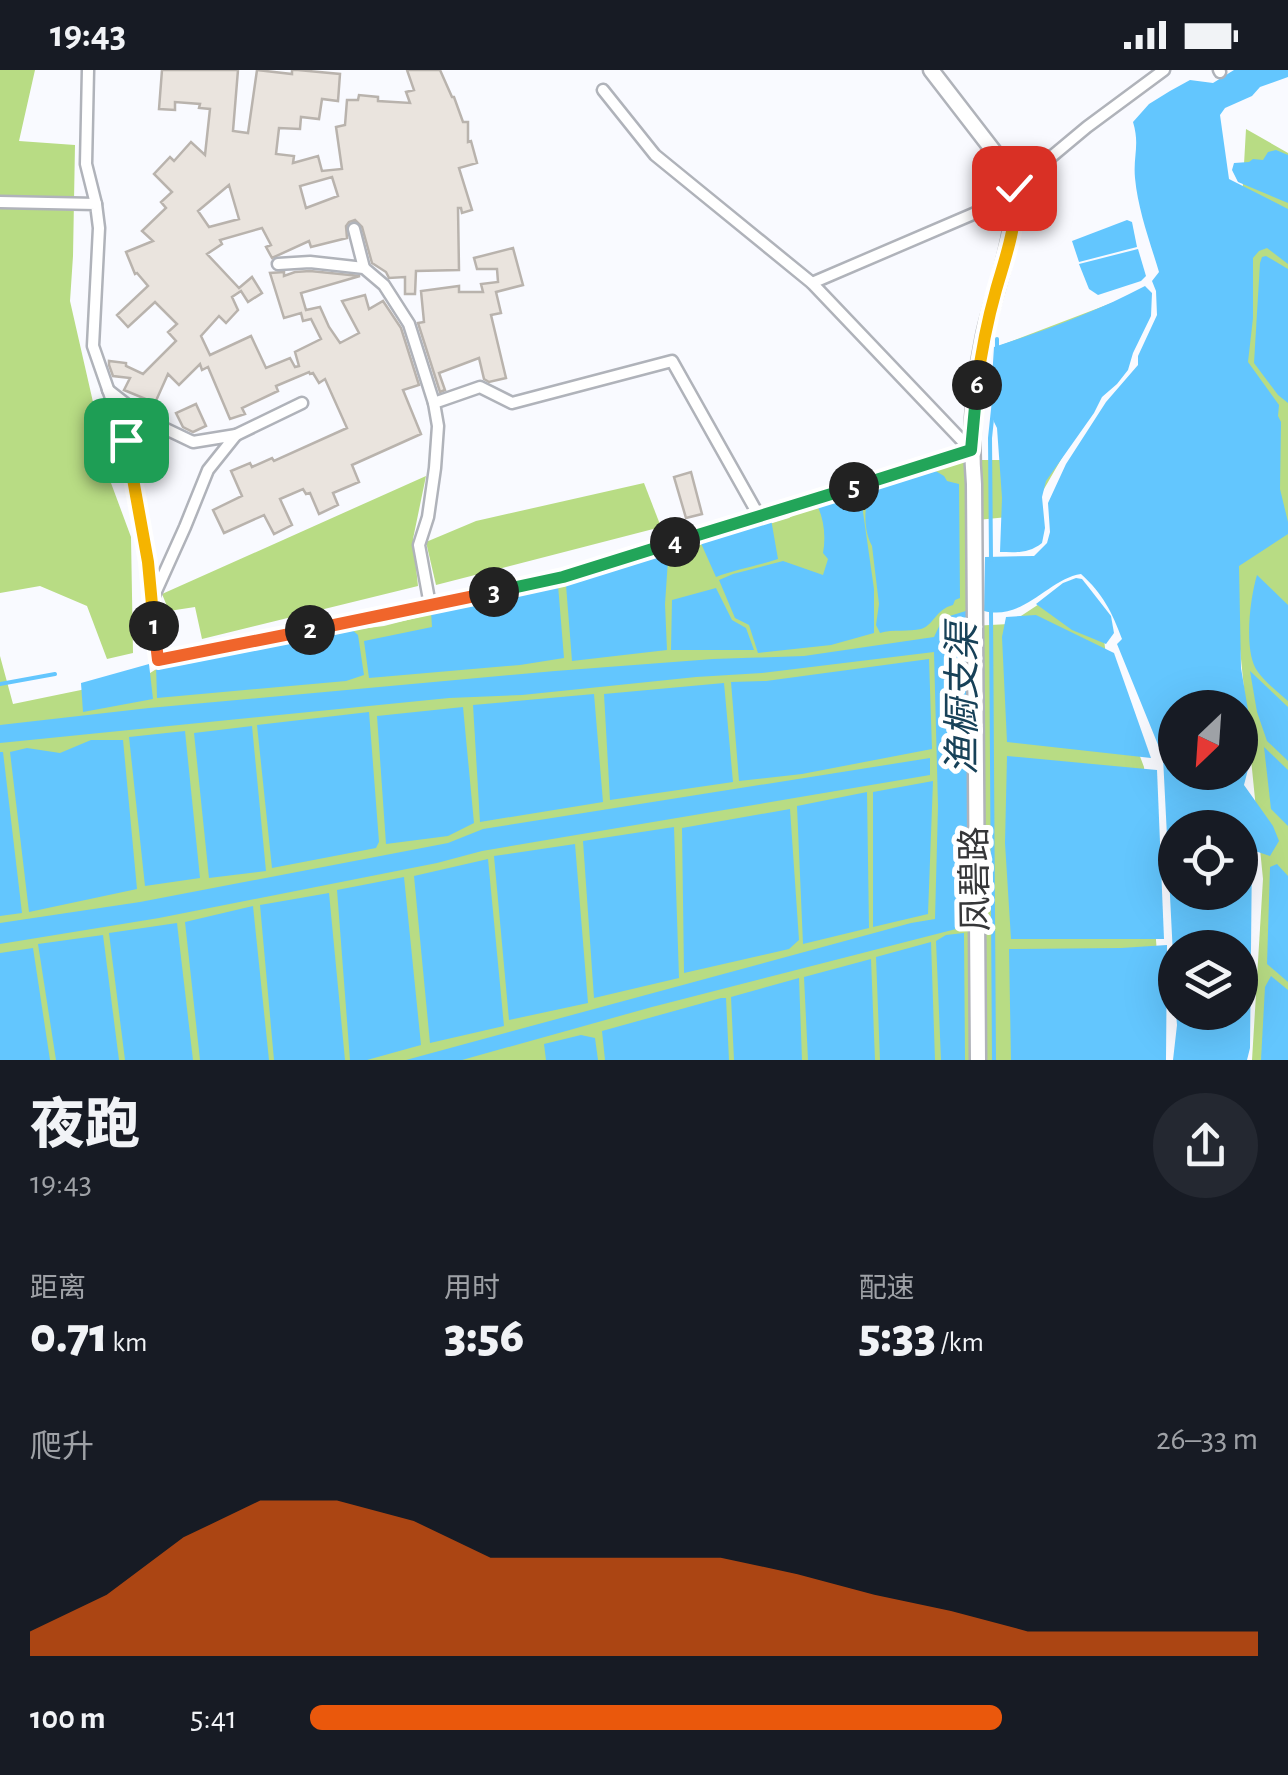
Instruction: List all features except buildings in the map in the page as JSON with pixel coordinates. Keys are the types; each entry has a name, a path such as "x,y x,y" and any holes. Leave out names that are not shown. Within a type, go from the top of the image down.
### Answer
{"main road":[{"path":"930,70 1012,175 1014,192"},
{"name":"凤碧路","path":"978,1060 971,450 984,338 1010,246 1014,192"}],"street":[{"path":"88,70 86,164 99,228 93,346 126,440 144,538 158,660 563,577 971,450 812,283 654,155 603,90"},
{"path":"812,283 1014,192 1164,70"},
{"path":"0,202 96,204"},
{"path":"354,229 364,268"},
{"path":"278,264 310,262 364,268 384,285 410,324 438,426 428,517 419,545 430,605"},
{"path":"434,402 480,388 512,402 672,362 759,516"},
{"path":"107,389 145,419 193,442 236,436 302,402"},
{"path":"151,600 186,528 208,470 236,436"}],"green space":[{"path":"0,70 35,70 19,141 75,145 70,301 98,424 108,451 111,483 131,537 133,653 107,659 87,606 40,586 0,593"},
{"path":"1246,129 1288,153 1288,1060 1252,1060 1254,1030 1258,1030 1263,879 1254,790 1258,790 1258,690 1244,690 1225,499"},
{"path":"1130,296 1138,326 1029,515 967,521 966,577 971,626 1009,624 1068,585 1101,615 1108,672 1144,767 1158,968 1158,1030 1161,1030 1157,1060 0,1060 0,656 13,704 144,677 184,651 384,626 683,550 789,518 832,488 931,455 1000,460 999,346"},
{"path":"426,476 413,539 418,586 202,639 195,607 169,611 162,594"},
{"path":"644,483 661,527 436,585 426,542 476,521"}],"water":[{"path":"1234,70 1288,70 1288,77 1260,87 1220,115 1229,179 1288,209 1288,264 1267,248 1253,258 1248,362 1279,405 1280,489 1288,534 1239,566 1245,690 1158,690 1158,745 1117,644 1122,639 1114,620 1101,596 1081,574 1011,610 984,611 985,557 1034,556 1047,543 1048,503 1066,464 1106,402 1138,365 1138,356 1157,315 1152,281 1159,272 1137,190 1133,122 1149,104 1190,80 1213,83"},
{"path":"1276,150 1288,155 1288,203 1238,182 1232,170 1234,163 1263,160 1268,152"},
{"path":"1127,220 1132,222 1137,247 1079,262 1072,241"},
{"path":"1138,249 1146,276 1141,281 1098,295 1089,289 1079,264"},
{"path":"1266,256 1288,269 1288,403 1254,363 1260,263"},
{"path":"1145,286 1152,293 1151,316 1128,370 1102,397 1046,481 1042,543 1027,551 1000,552 1002,498 994,422 994,347 1071,320"},
{"path":"934,470 947,481 959,484 960,598 925,627 880,633 876,625 879,604 872,546 866,524 870,493 873,486"},
{"path":"853,491 864,494 874,589 874,633 831,645 758,653 749,625 735,618 719,580 783,561 823,575 828,559 823,553 824,528 817,505"},
{"path":"768,517 778,559 716,577 700,541"},
{"path":"657,555 668,560 667,650 572,661 566,585"},
{"path":"1257,575 1288,605 1288,701 1268,684 1253,663 1250,611"},
{"path":"1076,578 1082,579 1111,616 1114,633 1106,644 1072,630 1036,604"},
{"path":"558,585 564,658 369,678 364,641 432,627 431,611"},
{"path":"716,588 732,620 746,628 754,650 671,650 672,600"},
{"path":"969,610 969,918 960,928 462,1060 406,1060 935,919 938,806 934,652 762,673 449,698 0,743 0,725 149,708 555,671 804,656 934,637 943,618"},
{"path":"1036,615 1114,653 1151,758 1007,742 1002,637 1006,617"},
{"path":"350,628 358,635 364,675 346,681 157,698 156,665"},
{"path":"929,659 932,749 802,774 739,781 731,682 766,681"},
{"path":"149,664 153,699 83,712 81,683"},
{"path":"1250,671 1288,707 1288,761 1267,741 1258,715 1258,690 1253,690"},
{"path":"724,683 733,782 610,800 604,694"},
{"path":"594,694 603,802 480,822 473,705"},
{"path":"463,707 474,823 448,836 386,844 377,716"},
{"path":"369,712 379,842 376,848 272,868 257,725"},
{"path":"252,726 266,871 209,878 194,733"},
{"path":"185,731 200,878 145,886 129,737"},
{"path":"91,740 123,740 137,889 29,912 10,752 27,748 60,753"},
{"path":"1264,747 1288,770 1288,826 1271,809"},
{"path":"0,752 22,913 0,916"},
{"path":"1007,756 1157,770 1158,910 1163,910 1164,930 1158,930 1158,939 1011,939 1005,843"},
{"path":"930,758 930,775 482,851 159,918 0,944 0,923 140,902 448,843 483,829"},
{"path":"933,781 928,914 873,927 873,792"},
{"path":"1165,790 1248,790 1279,841 1270,856 1258,852 1258,810 1166,810"},
{"path":"867,792 869,928 803,944 797,806"},
{"path":"790,809 799,940 789,949 684,973 682,828"},
{"path":"674,827 679,978 594,998 583,841"},
{"path":"575,844 588,1003 509,1020 494,856"},
{"path":"488,859 504,1026 430,1043 414,876"},
{"path":"1277,864 1288,876 1288,982 1267,964 1270,867"},
{"path":"404,877 421,1045 367,1060 350,1060 337,890"},
{"path":"329,893 345,1060 274,1060 260,905"},
{"path":"253,906 269,1060 200,1060 185,922"},
{"path":"1171,910 1251,910 1251,930 1172,930"},
{"path":"177,923 193,1060 125,1060 109,933"},
{"path":"964,933 965,1060 941,1060 936,941 946,935"},
{"path":"103,935 119,1060 56,1060 38,944"},
{"path":"931,942 935,1060 880,1060 876,957"},
{"path":"1158,946 1158,1030 1166,1030 1166,1060 1011,1060 1009,949"},
{"path":"33,948 50,1060 0,1060 0,953"},
{"path":"871,959 875,1060 808,1060 804,977"},
{"path":"1271,976 1288,990 1288,1060 1261,1060 1265,987"},
{"path":"799,978 802,1060 734,1060 731,997"},
{"path":"726,998 729,1060 605,1060 602,1031"},
{"path":"1176,1030 1250,1030 1247,1060 1173,1060"},
{"path":"581,1035 595,1038 598,1060 546,1060 544,1044"}],"waterway":[{"name":"渔橱支渠","path":"997,339 997,351"},
{"name":"渔橱支渠","path":"991,560 990,438 994,400"},
{"name":"渔橱支渠","path":"991,610 994,1060"},
{"path":"0,684 55,674"}],"route":[{"path":"126,440 148,562 158,660 563,577 971,450 984,338 1010,246 1014,188"}]}
